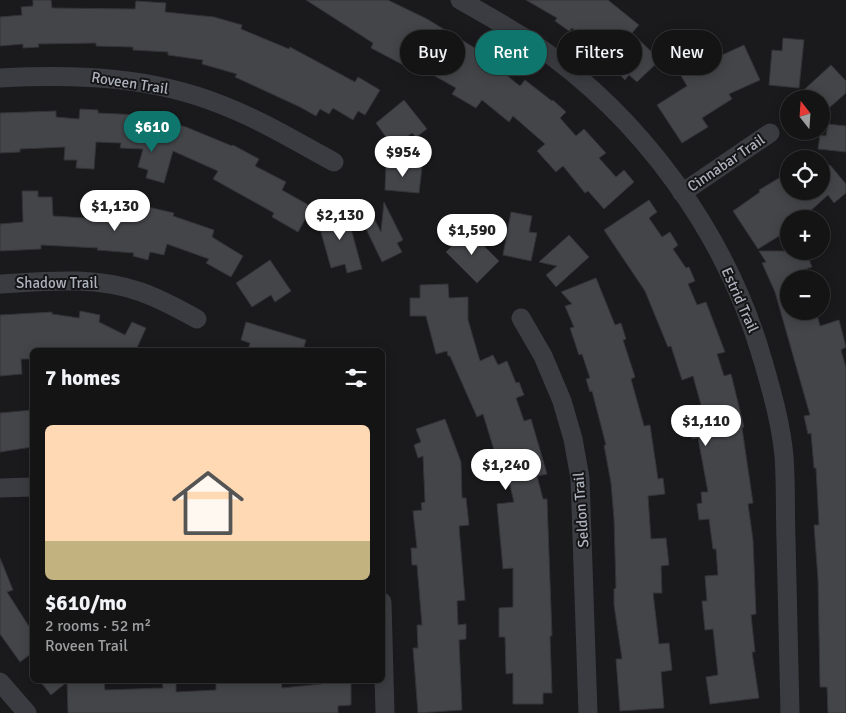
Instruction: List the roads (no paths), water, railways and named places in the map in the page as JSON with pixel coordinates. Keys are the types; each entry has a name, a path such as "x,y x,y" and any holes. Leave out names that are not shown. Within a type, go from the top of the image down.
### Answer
{"street":[{"name":"Estrid Trail","path":"460,0 534,44 582,81 626,123 682,193 704,227 733,280 756,336 773,395 784,455 790,713"},
{"name":"Roveen Trail","path":"0,78 90,76 134,81 178,90 221,104 262,123 334,162"},
{"name":"Cinnabar Trail","path":"682,193 770,133"},
{"name":"Shadow Trail","path":"0,284 57,280 95,282 118,286 163,301 197,319"},
{"name":"Seldon Trail","path":"521,318 543,356 562,401 574,439 580,478 588,713"},
{"path":"0,488 30,487"},
{"path":"0,682 27,713"},
{"path":"384,683 385,713"}]}
